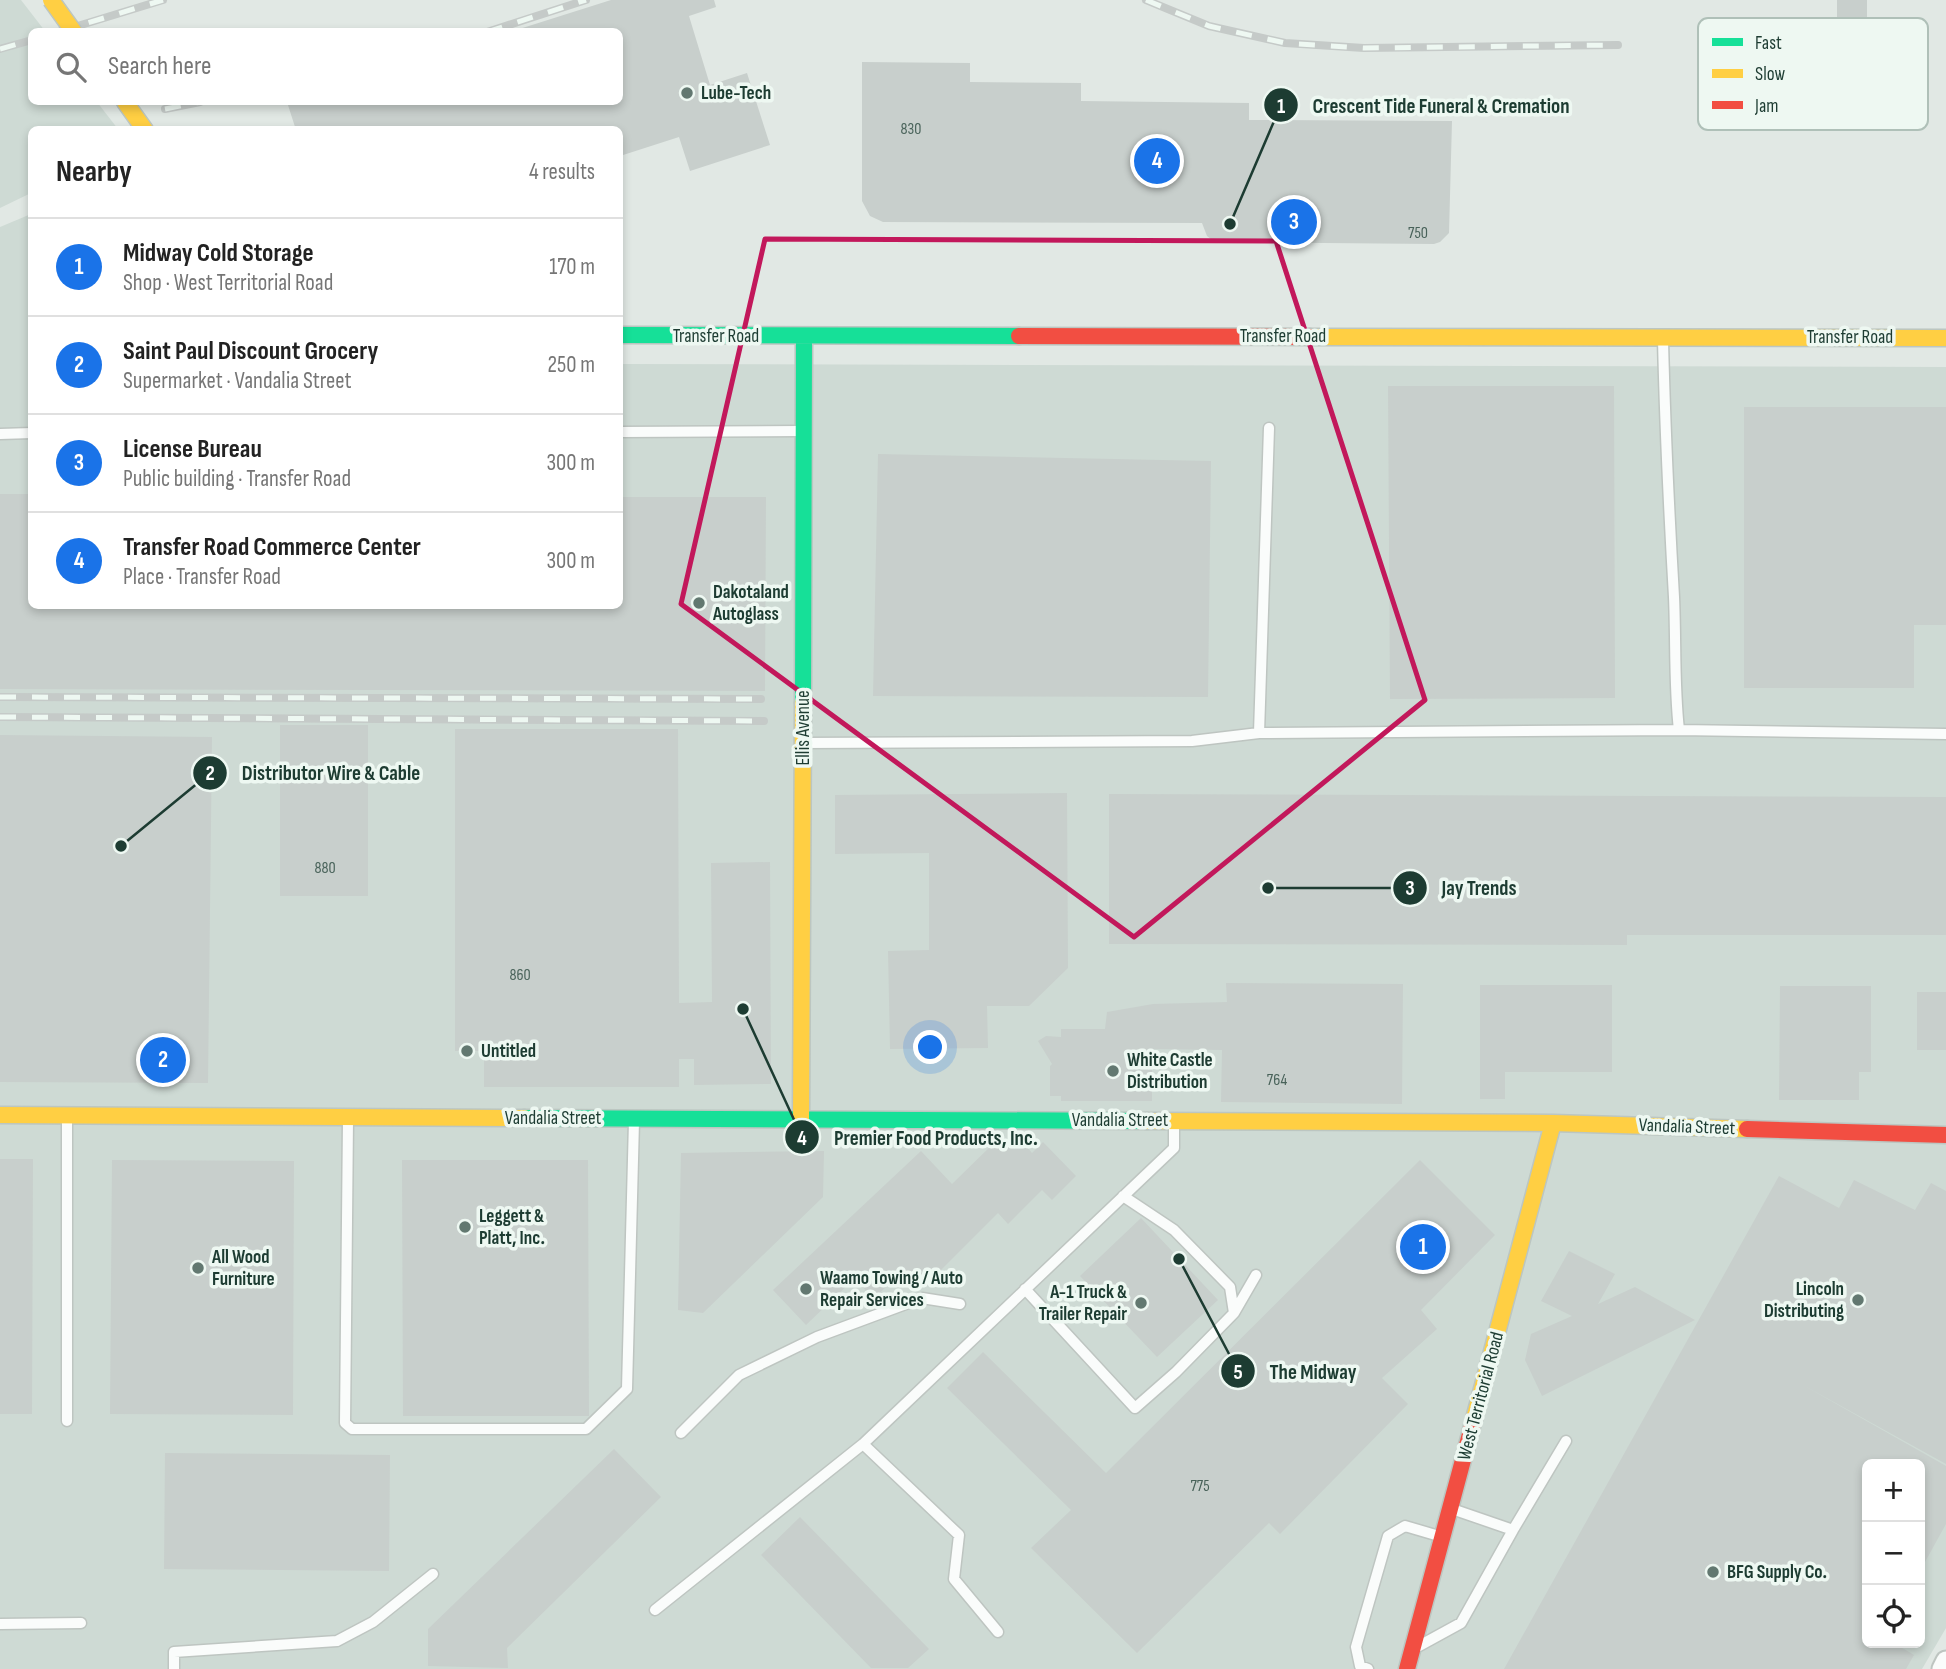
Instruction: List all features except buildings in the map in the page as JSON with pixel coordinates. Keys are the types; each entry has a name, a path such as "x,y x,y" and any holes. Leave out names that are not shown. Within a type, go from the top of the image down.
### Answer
{"street":[{"path":"51,0 71,28"},
{"path":"127,105 142,126"},
{"name":"Transfer Road","path":"623,335 1946,338"},
{"name":"Ellis Avenue","path":"802,1120 804,336"},
{"name":"Vandalia Street","path":"0,1115 1553,1123 1946,1135"},
{"name":"West Territorial Road","path":"1407,1669 1553,1123"},
{"path":"1942,1669 1946,1661"}],"lane":[{"path":"1663,336 1666,475 1674,601 1674,692 1679,730"},
{"path":"1259,733 1269,428"},
{"path":"623,432 804,431"},
{"path":"0,433 28,433"},
{"path":"803,743 1192,741 1259,733 1679,730 1946,734"},
{"path":"68,1115 68,1421"},
{"path":"348,1116 345,1423 352,1429 586,1429 627,1389 635,1119"},
{"path":"655,1610 863,1444 1174,1148 1174,1121"},
{"path":"1123,1196 1174,1230 1230,1287 1234,1313"},
{"path":"1025,1289 1135,1408 1176,1372 1234,1313 1256,1275"},
{"path":"681,1433 739,1375 817,1337 922,1298 960,1304"},
{"path":"1412,1650 1461,1623 1566,1441"},
{"path":"863,1444 959,1535 954,1579 998,1632"},
{"path":"1451,1508 1513,1530"},
{"path":"1368,1669 1360,1665 1356,1647 1388,1536 1405,1526 1443,1537"},
{"path":"174,1669 174,1652 337,1641 373,1622 433,1574"},
{"path":"0,1624 81,1623"}],"highlighted area":[{"path":"765,239 1276,241 1425,700 1134,937 681,604"}],"shaded area":[{"path":"0,0 21,0 43,28 28,28 28,105 99,105 116,126 28,126 28,194 0,208"},
{"path":"28,215 28,609 623,609 623,364 1946,367 1946,1628 1922,1669 0,1669 0,227"}],"railway":[{"path":"71,28 163,0"},
{"path":"499,28 586,0"},
{"path":"1146,0 1209,26 1285,43 1364,48 1618,45"},
{"path":"0,49 28,41"},
{"path":"165,109 185,105"},
{"path":"0,697 761,699"},
{"path":"0,717 764,721"}],"traffic: fast":[{"path":"623,335 1019,336"},
{"path":"803,703 804,336"},
{"path":"524,1118 1147,1121"}],"traffic: slow":[{"path":"51,0 71,28"},
{"path":"127,105 142,126"},
{"path":"1310,337 1946,338"},
{"path":"801,1120 803,703"},
{"path":"0,1115 524,1118"},
{"path":"1147,1121 1553,1123 1747,1129"},
{"path":"1474,1419 1553,1123"}],"traffic: jam":[{"path":"1019,336 1310,337"},
{"path":"1747,1129 1946,1135"},
{"path":"1407,1669 1474,1419"}],"place":[{"name":"Lube-Tech","path":"687,93"},
{"name":"Transfer Road Commerce Center","path":"1157,161"},
{"name":"License Bureau","path":"1294,222"},
{"name":"Crescent Tide Funeral & Cremation","path":"1230,224"},
{"name":"Dakotaland Autoglass","path":"699,603"},
{"name":"Distributor Wire & Cable","path":"121,846"},
{"name":"Jay Trends","path":"1268,888"},
{"name":"Premier Food Products, Inc.","path":"743,1009"},
{"name":"Untitled","path":"467,1051"},
{"name":"Saint Paul Discount Grocery","path":"163,1060"},
{"name":"White Castle Distribution","path":"1113,1071"},
{"name":"Leggett & Platt, Inc.","path":"465,1227"},
{"name":"Midway Cold Storage","path":"1423,1247"},
{"name":"The Midway","path":"1179,1259"},
{"name":"All Wood Furniture","path":"198,1268"},
{"name":"Waamo Towing / Auto Repair Services","path":"806,1289"},
{"name":"Lincoln Distributing","path":"1858,1300"},
{"name":"A-1 Truck & Trailer Repair","path":"1141,1303"},
{"name":"BFG Supply Co.","path":"1713,1572"}]}
